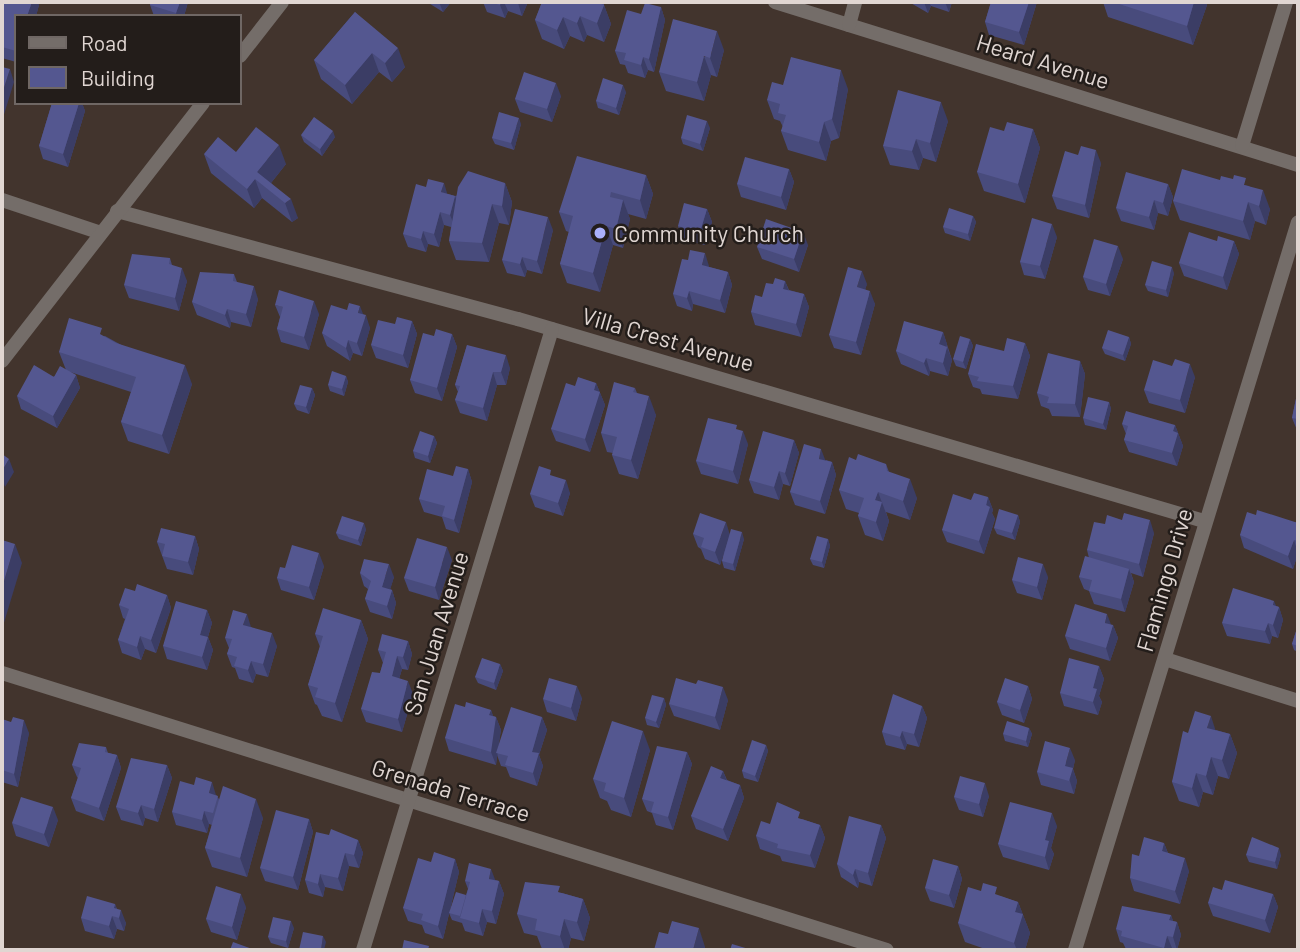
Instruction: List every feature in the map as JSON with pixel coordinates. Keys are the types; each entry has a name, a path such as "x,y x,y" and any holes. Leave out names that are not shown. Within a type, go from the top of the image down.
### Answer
{"street":[{"path":"242,53 282,2"},
{"name":"Heard Avenue","path":"775,2 1298,165"},
{"path":"849,25 855,2"},
{"path":"1242,146 1286,2"},
{"path":"2,360 201,105"},
{"path":"2,200 101,233"},
{"name":"Villa Crest Avenue","path":"117,211 552,329 1204,521"},
{"name":"Flamingo Drive","path":"1075,950 1165,659 1204,521 1298,222"},
{"name":"San Juan Avenue","path":"363,950 552,329"},
{"path":"1165,659 1298,701"},
{"name":"Grenada Terrace","path":"2,673 887,950"}],"building":[{"path":"3,2 32,2 28,14 14,14 14,50 2,47"},
{"path":"151,2 180,2 176,13 150,5"},
{"path":"542,2 596,2 604,5 597,23 580,16 577,23 563,17 557,30 535,20"},
{"path":"991,2 1029,2 1019,32 985,22"},
{"path":"1113,2 1194,2 1187,26"},
{"path":"645,3 661,7 649,59 643,57 641,65 624,60 626,53 615,51 627,10 641,14"},
{"path":"355,12 398,48 385,63 372,53 345,85 314,60"},
{"path":"673,19 717,31 710,58 704,56 697,82 659,72"},
{"path":"791,57 841,70 832,119 824,122 819,142 781,131 786,115 778,113 780,104 767,100 772,82 783,85"},
{"path":"2,67 10,69 2,94"},
{"path":"524,72 556,83 547,109 515,99"},
{"path":"603,78 623,85 616,108 596,101"},
{"path":"898,90 941,102 930,143 916,139 912,151 883,146"},
{"path":"51,105 78,105 63,154 39,146"},
{"path":"499,112 519,118 511,143 492,138"},
{"path":"687,115 707,121 700,144 681,138"},
{"path":"314,117 333,131 320,149 301,135"},
{"path":"1007,122 1033,129 1018,184 977,172 990,127 1004,131"},
{"path":"256,127 279,145 257,172 291,199 285,203 255,179 247,189 204,154 218,137 236,152"},
{"path":"1081,146 1096,150 1085,205 1052,196 1065,151 1078,155"},
{"name":"Community Church","path":"577,156 646,175 640,200 611,192 610,197 623,200 616,229 606,226 593,273 560,264 573,216 559,212"},
{"path":"745,157 789,169 781,197 737,184"},
{"path":"1182,169 1220,180 1221,176 1233,179 1234,175 1246,178 1244,185 1263,190 1259,206 1248,202 1243,221 1173,201"},
{"path":"468,171 505,183 502,206 492,204 482,243 449,241 458,187"},
{"path":"1126,172 1168,184 1163,203 1154,200 1149,217 1116,208"},
{"path":"428,179 444,183 441,192 455,196 450,215 440,212 434,234 423,231 421,239 403,234 416,184 426,187"},
{"path":"684,203 707,209 700,232 678,226"},
{"path":"949,208 973,216 968,234 943,227"},
{"path":"515,209 548,217 537,261 522,257 520,264 502,260"},
{"path":"1032,218 1052,224 1040,266 1020,262"},
{"path":"766,219 803,232 794,259 757,247"},
{"path":"1189,232 1217,241 1218,236 1234,241 1223,277 1179,263"},
{"path":"1094,239 1118,246 1106,284 1083,277"},
{"path":"690,250 705,253 702,265 728,272 720,300 689,291 687,298 673,294 682,259 688,260"},
{"path":"132,254 170,258 169,264 182,268 175,298 124,285"},
{"path":"1152,261 1172,267 1166,290 1145,285"},
{"path":"848,267 862,271 857,287 870,291 856,342 829,335"},
{"path":"200,272 234,274 233,281 254,286 246,314 227,309 225,315 192,302"},
{"path":"775,278 785,281 783,289 804,294 796,324 751,312 755,295 762,297 766,283 773,284"},
{"path":"279,290 314,301 304,337 277,329 283,307 275,305"},
{"path":"349,303 360,306 358,313 366,315 357,343 348,340 346,348 322,333 331,305 347,310"},
{"path":"397,317 412,321 403,355 371,345 378,320 395,324"},
{"path":"69,318 102,328 100,334 116,343 185,365 162,435 121,422 136,377 59,352"},
{"path":"904,321 943,332 939,344 947,347 943,363 926,358 924,363 896,351"},
{"path":"436,329 452,334 437,388 410,380 423,333 434,336"},
{"path":"1108,330 1129,337 1123,355 1102,348"},
{"path":"960,336 970,339 963,362 953,359"},
{"path":"1007,338 1025,343 1013,386 977,381 979,377 968,374 976,344 1004,351"},
{"path":"467,345 506,355 501,372 493,372 483,408 455,400 460,386 455,385"},
{"path":"1048,353 1080,361 1075,404 1047,403 1049,397 1037,393"},
{"path":"1175,359 1190,364 1180,400 1144,390 1153,360 1172,366"},
{"path":"34,365 54,377 60,366 76,375 53,416 17,396"},
{"path":"332,371 346,376 342,389 328,385"},
{"path":"578,377 596,383 594,390 600,392 585,439 551,429 566,383 575,386"},
{"path":"614,382 635,388 633,392 649,396 631,460 612,455 617,437 601,433"},
{"path":"300,385 312,388 306,407 294,404"},
{"path":"1298,389 1298,419 1292,418"},
{"path":"1088,397 1109,402 1103,424 1083,418"},
{"path":"1126,411 1175,425 1173,431 1178,433 1172,453 1124,440 1128,426 1122,424"},
{"path":"708,418 737,425 736,429 743,431 733,471 696,461"},
{"path":"420,431 434,436 428,456 413,451"},
{"path":"763,431 794,440 785,473 779,471 774,487 749,480"},
{"path":"804,444 821,449 819,459 832,462 820,501 790,492"},
{"path":"2,454 9,459 2,471"},
{"path":"858,454 886,464 887,471 910,479 903,501 878,492 875,500 882,502 876,522 858,516 864,498 839,490 849,457 856,460"},
{"path":"456,466 468,469 454,520 442,516 445,506 419,499 427,469 453,476"},
{"path":"539,466 551,470 550,475 566,480 558,503 530,494"},
{"path":"974,493 988,497 986,505 990,507 979,541 942,530 953,494 971,500"},
{"path":"999,509 1018,515 1012,533 994,528"},
{"path":"1257,510 1298,523 1298,541 1294,540 1288,556 1240,535 1247,512 1256,515"},
{"path":"700,513 726,522 715,552 701,547 704,538 693,534"},
{"path":"1124,513 1150,520 1139,564 1087,550 1094,522 1105,524 1107,515 1122,520"},
{"path":"342,516 364,523 358,540 336,533"},
{"path":"161,528 195,536 188,562 162,556 165,544 157,542"},
{"path":"731,529 742,532 733,564 722,561"},
{"path":"817,536 828,539 822,562 810,559"},
{"path":"417,538 447,547 435,587 404,578"},
{"path":"2,540 15,544 2,588"},
{"path":"292,545 319,553 309,587 277,578 280,567 285,568"},
{"path":"1085,556 1129,569 1121,599 1089,591 1092,580 1079,577"},
{"path":"1018,557 1043,564 1037,587 1012,580"},
{"path":"364,559 389,564 382,587 392,590 387,606 365,599 371,581 360,573"},
{"path":"137,584 167,595 151,640 140,636 137,647 118,640 129,609 119,605 125,588 135,591"},
{"path":"1233,588 1274,601 1273,605 1279,607 1273,625 1268,623 1265,631 1222,623"},
{"path":"176,601 207,610 200,635 208,637 202,657 163,646"},
{"path":"1075,604 1107,614 1105,623 1113,625 1106,648 1065,636"},
{"path":"323,608 361,620 335,703 315,697 318,688 308,685 323,636 315,634"},
{"path":"233,610 247,614 243,625 272,633 263,664 251,661 248,670 234,666 237,657 227,654 232,639 225,638"},
{"path":"1298,625 1298,646 1292,644"},
{"path":"382,634 408,641 403,657 397,656 392,676 408,681 398,719 361,709 372,672 380,673 386,652 378,650"},
{"path":"482,658 500,664 494,683 475,677"},
{"path":"1069,658 1099,666 1093,688 1097,689 1093,702 1060,693"},
{"path":"549,678 577,686 571,708 543,699"},
{"path":"676,678 696,684 698,680 723,687 715,717 669,704"},
{"path":"1005,678 1028,686 1020,710 997,702"},
{"path":"893,694 922,706 914,734 902,731 900,737 882,732"},
{"path":"652,695 664,698 656,722 645,718"},
{"path":"466,702 491,710 489,715 496,717 491,752 445,738 455,704 465,707"},
{"path":"511,707 542,717 532,752 539,753 533,773 505,765 508,756 496,753"},
{"path":"1195,711 1211,716 1207,728 1230,734 1222,760 1211,757 1206,776 1196,773 1192,788 1172,782 1183,731 1188,733"},
{"path":"13,717 24,720 14,774 2,770 2,719 11,722"},
{"path":"612,721 643,731 624,798 604,791 606,783 593,779"},
{"path":"1007,721 1029,728 1026,741 1003,734"},
{"path":"752,740 766,745 755,776 742,771"},
{"path":"1045,741 1070,748 1065,766 1073,768 1069,781 1037,772"},
{"path":"79,743 106,747 105,752 117,755 99,808 71,798 81,768 72,765"},
{"path":"657,746 687,752 668,817 651,812 654,802 642,799"},
{"path":"131,758 167,765 154,809 141,805 138,813 116,807"},
{"path":"711,766 723,771 720,778 740,785 723,829 691,816"},
{"path":"960,776 985,783 979,804 954,797"},
{"path":"196,777 212,782 209,793 218,796 213,813 204,811 202,820 172,812 180,781 194,785"},
{"path":"223,786 256,799 240,858 205,848"},
{"path":"21,797 53,807 44,834 12,823"},
{"path":"777,802 800,812 798,818 820,825 810,855 777,848 778,844 756,836 761,821 770,824"},
{"path":"1010,802 1052,813 1045,840 1049,841 1045,857 998,844"},
{"path":"276,810 309,819 293,877 260,868"},
{"path":"849,816 881,825 868,873 855,869 853,875 837,864"},
{"path":"331,829 358,840 354,855 345,853 338,878 320,874 318,884 305,880 316,832 329,835"},
{"path":"1144,837 1164,843 1162,851 1185,858 1175,891 1130,878 1132,854 1139,856"},
{"path":"1252,837 1279,848 1275,862 1246,855"},
{"path":"434,852 455,859 438,926 421,920 423,914 403,908 418,858 431,862"},
{"path":"933,859 958,866 949,895 925,888"},
{"path":"469,863 491,869 489,879 499,881 492,911 482,909 479,923 460,918 470,882 465,881"},
{"path":"1225,880 1273,894 1265,920 1208,903 1213,887 1222,890"},
{"path":"525,882 560,886 558,892 583,899 577,922 564,919 560,936 535,930 537,919 517,914"},
{"path":"983,883 997,887 995,894 1018,902 1015,912 1023,914 1014,943 958,923 968,887 981,891"},
{"path":"216,886 241,894 232,927 206,919"},
{"path":"456,892 466,895 460,916 449,913"},
{"path":"87,896 115,904 114,908 121,910 119,918 112,916 109,926 81,918"},
{"path":"1122,906 1171,915 1169,920 1177,922 1173,937 1167,936 1164,948 1121,936 1122,931 1116,929"},
{"path":"273,917 291,921 286,941 268,937"},
{"path":"672,921 699,928 693,950 654,950 659,932 668,934"},
{"path":"303,932 323,936 321,950 299,950"},
{"path":"404,940 429,946 428,950 402,950"},
{"path":"233,942 255,950 230,950"},
{"path":"732,944 752,950 730,950"}],"place":[{"name":"Community Church","path":"600,233"}]}
